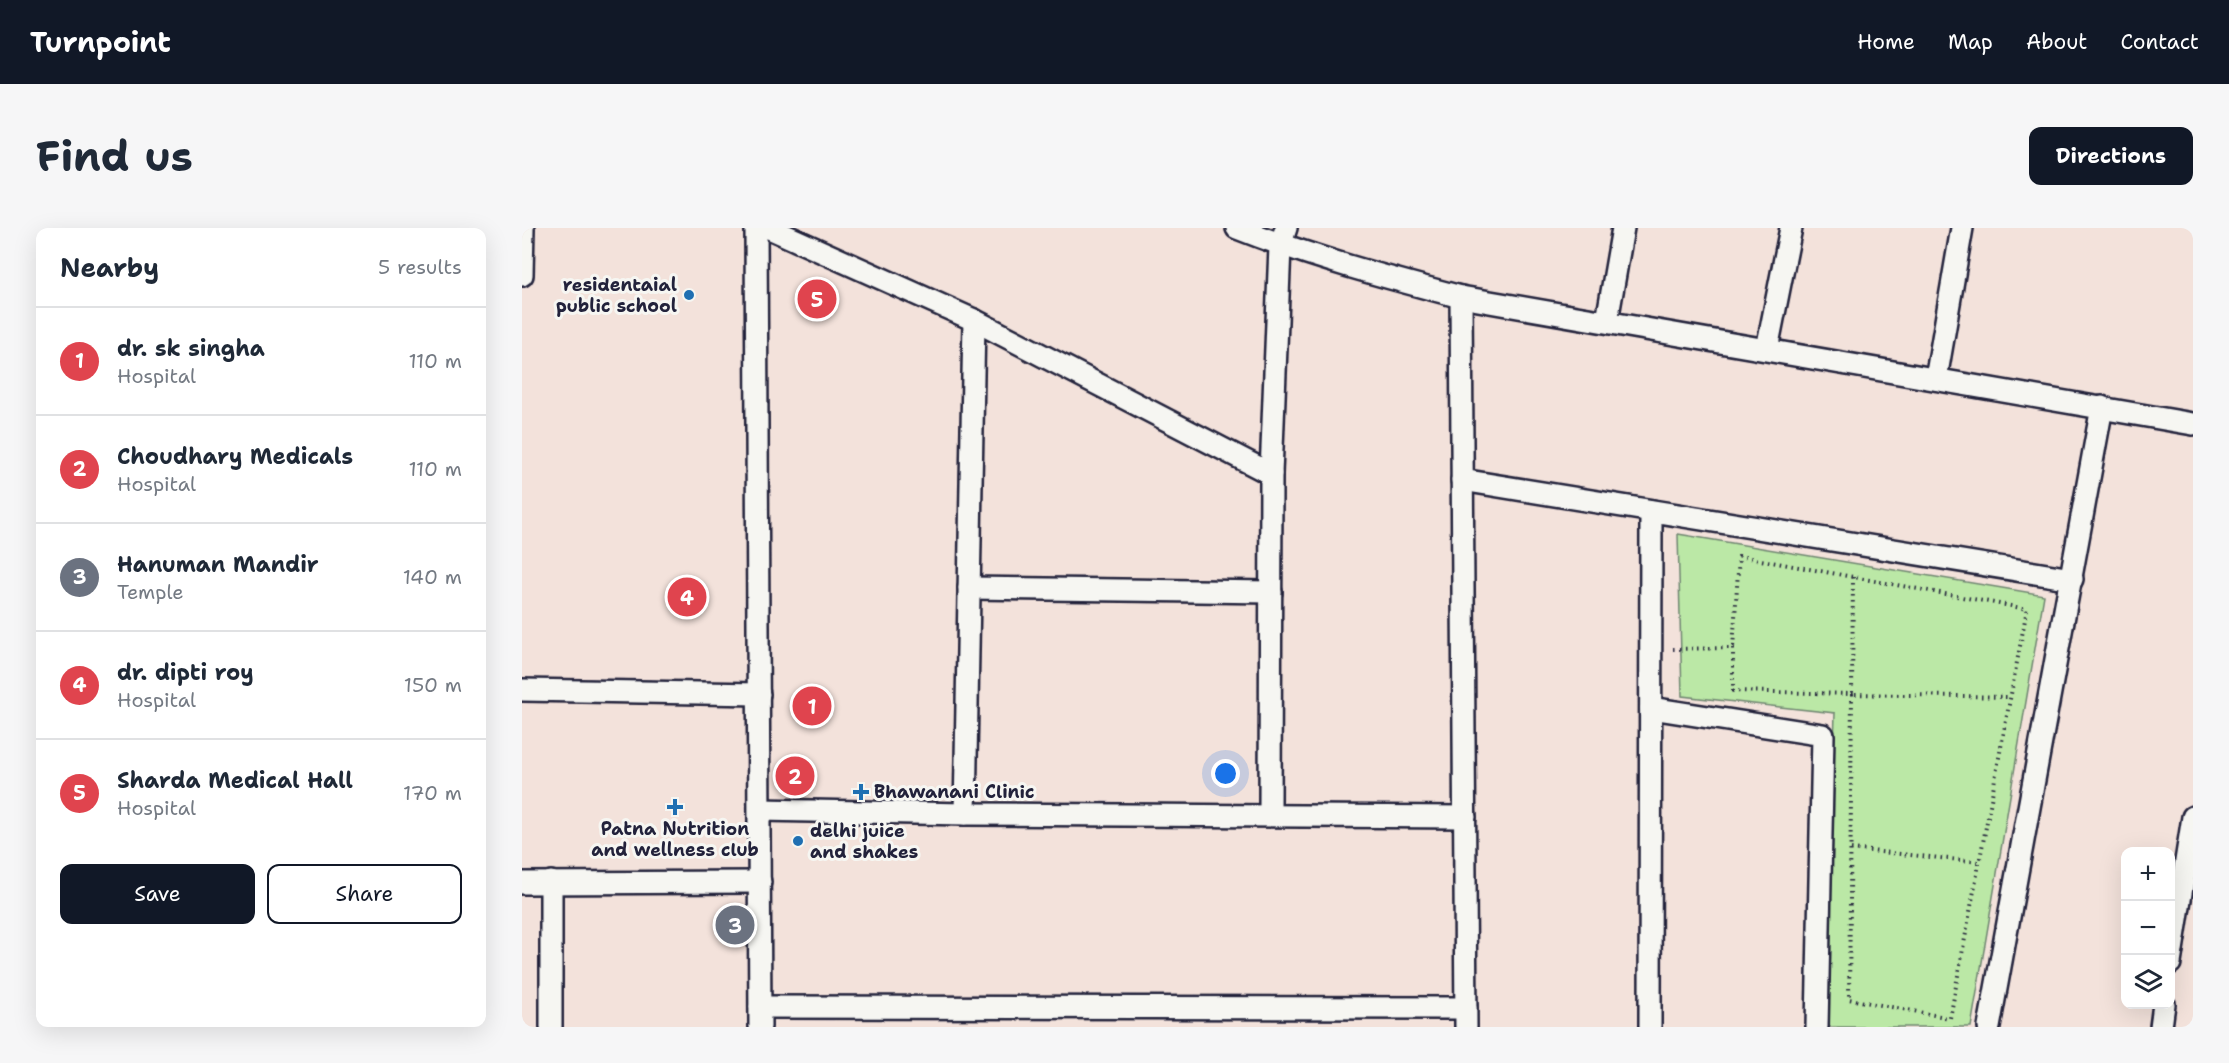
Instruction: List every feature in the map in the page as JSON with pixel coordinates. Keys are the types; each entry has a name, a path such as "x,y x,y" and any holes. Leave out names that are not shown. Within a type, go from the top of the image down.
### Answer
{"street":[{"path":"522,275 523,228"},
{"path":"756,228 760,1017 1466,1017 1461,297"},
{"path":"769,228 974,320 1271,474"},
{"path":"1237,228 1283,237 1368,273 1461,297 2193,424"},
{"path":"1607,321 1623,228"},
{"path":"1767,349 1791,228"},
{"path":"1936,379 1962,228"},
{"path":"1270,815 1271,474 1283,237"},
{"path":"965,814 974,320"},
{"path":"1989,1027 2102,407"},
{"path":"1462,480 2072,579"},
{"path":"1650,1027 1651,511"},
{"path":"969,588 1271,592"},
{"path":"522,690 759,694"},
{"path":"1651,708 1823,735 1816,1027"},
{"path":"760,810 965,814 1464,817"},
{"path":"2171,955 2193,816"},
{"path":"551,882 551,1027"},
{"path":"522,883 760,882"},
{"path":"2161,1027 2163,1009"}],"path":[{"path":"1853,577 1852,694 1851,849 1849,999 1950,1018 1980,862 2011,697 2027,609 1853,577 1738,556 1733,691 1852,694 2011,697"},
{"path":"1651,650 1733,648"},
{"path":"1851,849 1980,862"}],"green space":[{"path":"1678,534 2044,595 1971,1027 1826,1027 1835,713 1682,696"}],"place":[{"name":"residentaial public school","path":"689,295"},
{"name":"Sharda Medical Hall","path":"817,299"},
{"name":"dr. dipti roy","path":"687,597"},
{"name":"dr. sk singha","path":"812,706"},
{"name":"Choudhary Medicals","path":"795,776"},
{"name":"Bhawanani Clinic","path":"861,792"},
{"name":"Patna Nutrition and wellness club","path":"675,807"},
{"name":"delhi juice and shakes","path":"798,841"},
{"name":"Hanuman Mandir","path":"735,925"}]}
